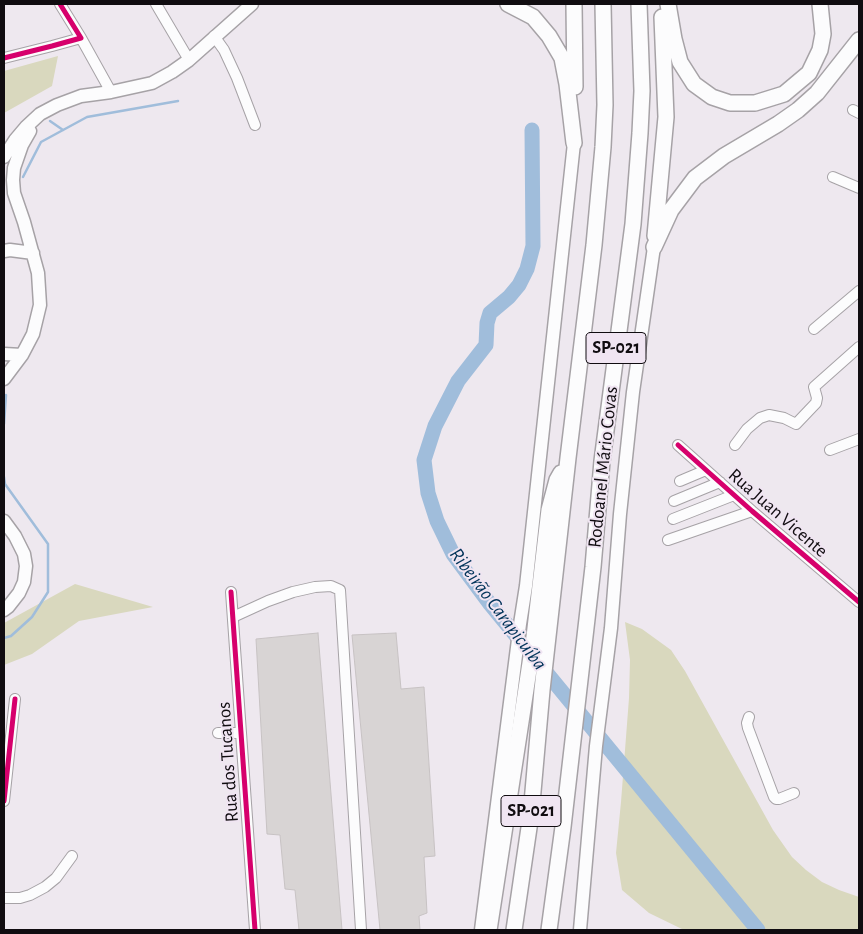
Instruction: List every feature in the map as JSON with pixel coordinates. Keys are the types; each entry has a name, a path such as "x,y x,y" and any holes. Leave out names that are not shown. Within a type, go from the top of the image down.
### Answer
{"highway":[{"path":"508,4 533,17 549,36 562,58 574,143"},
{"path":"574,4 574,143"},
{"name":"Rodoanel Mário Covas","path":"514,930 531,814 542,690 594,245 603,148 605,95 603,4"},
{"name":"Rodoanel Mário Covas","path":"549,930 563,827 593,567 602,462 633,224 642,91 639,4"},
{"path":"654,248 666,117 662,4"},
{"path":"668,4 680,62 694,84 712,97 730,103 755,104 784,94 809,73 820,50 823,34 820,4"},
{"path":"654,248 671,210 695,178 724,156 798,110 817,93 859,40"},
{"path":"489,930 534,637 549,510 557,480 568,458"}],"main road":[{"path":"214,36 237,4"},
{"path":"4,157 20,133 40,114 81,96 152,83 189,60 252,4"},
{"path":"4,379 22,355 33,334 40,305 38,274 14,193 13,180 14,168 22,145 40,114"},
{"path":"481,930 526,586 574,143"},
{"path":"580,930 596,746 611,628 620,514 633,392 654,248"},
{"path":"4,251 33,253"},
{"path":"4,354 22,355"},
{"path":"4,522 9,536 24,554 26,566 24,582 19,593 4,610"}],"street":[{"path":"60,4 111,92"},
{"path":"156,4 189,60"},
{"path":"214,36 224,50 237,78 255,126"},
{"path":"4,58 81,38"},
{"path":"833,177 859,188"},
{"path":"814,329 859,291"},
{"path":"735,445 747,429 760,418 769,416 784,418 796,424 816,403 817,398 814,387 859,347"},
{"path":"830,450 859,439"},
{"name":"Rua Juan Vicente","path":"678,445 859,602"},
{"path":"680,481 706,470"},
{"path":"674,500 720,482"},
{"path":"673,519 734,495"},
{"path":"668,540 752,511"},
{"path":"233,617 293,592 330,586 340,590 361,930"},
{"name":"Rua dos Tucanos","path":"231,592 256,930"},
{"path":"4,801 15,699"},
{"path":"749,717 748,728 774,797 779,799 794,793"},
{"path":"218,733 241,733"},
{"path":"4,898 20,898 45,887 56,878 72,856"}],"green space":[{"path":"58,56 52,86 4,113 4,71"},
{"path":"75,584 153,607 79,621 32,654 4,665 4,623"},
{"path":"625,622 642,629 671,650 685,671 773,830 792,857 822,882 859,897 859,930 684,930 649,913 622,890 616,853 629,698 630,660"}],"building":[{"path":"318,633 342,930 299,930 295,890 285,889 280,835 267,834 256,639"},
{"path":"396,633 401,689 424,687 435,856 424,857 427,913 419,916 420,930 380,930 352,635"}],"waterway":[{"path":"23,177 41,142 87,117 178,101"},
{"path":"50,121 63,130"},
{"name":"Ribeirão Carapicuíba","path":"532,130 533,246 527,269 519,285 509,297 490,313 487,323 486,345 458,381 435,426 424,460 428,493 437,521 453,554 490,604 758,930"},
{"path":"4,424 6,395"},
{"path":"4,477 5,484 48,544 48,592 32,617 11,636 4,638"}],"cycle path":[{"path":"4,58 81,38 60,4"},
{"path":"678,445 859,602"},
{"path":"231,592 255,930"},
{"path":"4,801 15,699"}]}
